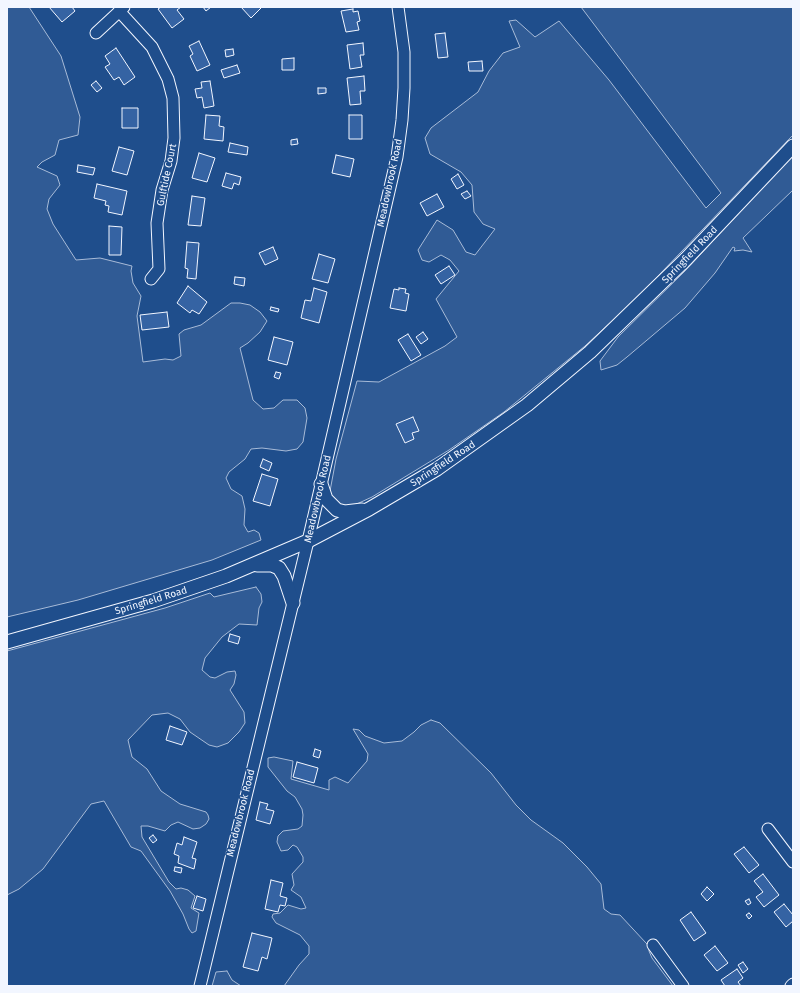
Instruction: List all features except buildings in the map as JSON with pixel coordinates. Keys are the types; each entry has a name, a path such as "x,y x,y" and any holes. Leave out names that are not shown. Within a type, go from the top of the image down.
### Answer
{"main road":[{"name":"Springfield Road","path":"7,642 152,601 190,589 251,566 308,540 369,509 437,469 494,430 590,352 686,259 793,146"},
{"path":"321,484 326,499 337,510 345,512 369,509"},
{"path":"251,566 272,565 279,568 285,579 293,603"}],"street":[{"name":"Meadowbrook Road","path":"200,986 308,540 397,157 402,120 404,88 404,52 398,7"},
{"path":"96,33 122,9"},
{"name":"Gulftide Court","path":"122,9 152,47 168,79 173,98 174,138 170,161 162,190 157,223 159,270 151,279"},
{"path":"768,829 793,862"},
{"path":"653,945 683,986"}],"shaded area":[{"path":"7,7 29,7 61,56 80,117 78,135 59,140 55,155 42,162 37,167 57,176 60,185 49,199 47,209 53,224 76,260 100,258 132,266 131,271 133,283 141,296 137,316 143,362 165,359 173,360 181,356 179,334 184,330 201,325 231,303 250,305 260,312 267,321 260,332 240,348 253,400 263,409 274,408 283,400 297,400 305,408 307,418 303,442 297,449 286,451 262,448 251,449 245,459 229,472 226,478 231,489 242,496 245,509 244,525 248,532 254,530 259,533 261,540 212,560 78,600 7,617"},
{"path":"581,7 793,7 793,135 637,298 585,346 504,412 449,450 372,497 348,508 338,506 332,499 330,491 336,459 357,381 379,382 445,346 457,337 436,299 459,271 450,260 441,255 429,262 422,260 418,250 437,220 453,230 466,252 475,255 495,229 483,224 474,212 472,185 461,172 430,154 425,138 431,128 478,92 489,71 503,53 520,47 509,21 516,20 535,37 559,21 609,80 706,208 721,193"},
{"path":"793,155 793,190 743,238 752,252 743,250 734,251 735,248 733,247 715,273 685,308 617,365 601,370 600,361 618,337 685,271"},
{"path":"256,587 261,594 262,602 259,608 257,625 239,624 222,637 205,658 202,670 210,677 215,678 227,672 235,671 236,675 234,684 230,690 244,712 245,723 239,732 228,743 217,747 209,745 190,732 180,719 168,713 152,715 128,740 132,757 147,769 161,791 180,804 206,812 208,815 209,819 206,824 200,828 193,829 178,822 171,825 165,831 148,826 141,826 142,837 169,882 176,889 181,888 188,890 195,896 191,908 199,913 196,931 192,933 189,929 183,914 170,891 141,851 131,847 104,801 91,804 43,869 19,889 7,895 7,651 165,608 210,593 214,597"},
{"path":"431,720 440,723 491,773 516,805 531,820 563,843 587,867 601,884 604,909 611,914 620,915 649,946 649,951 652,958 673,986 284,986 309,954 309,946 300,935 276,923 272,917 273,914 280,913 288,905 301,909 306,908 301,897 291,890 294,885 292,874 303,862 303,857 297,847 293,845 288,850 281,851 277,842 278,836 283,831 298,829 302,826 303,815 302,809 295,797 287,791 268,767 268,758 274,757 293,761 291,779 329,790 329,780 335,777 348,783 367,761 368,754 353,729 359,730 365,736 384,743 402,741 421,725"},
{"path":"227,971 232,980 241,986 212,986 216,972"}]}
